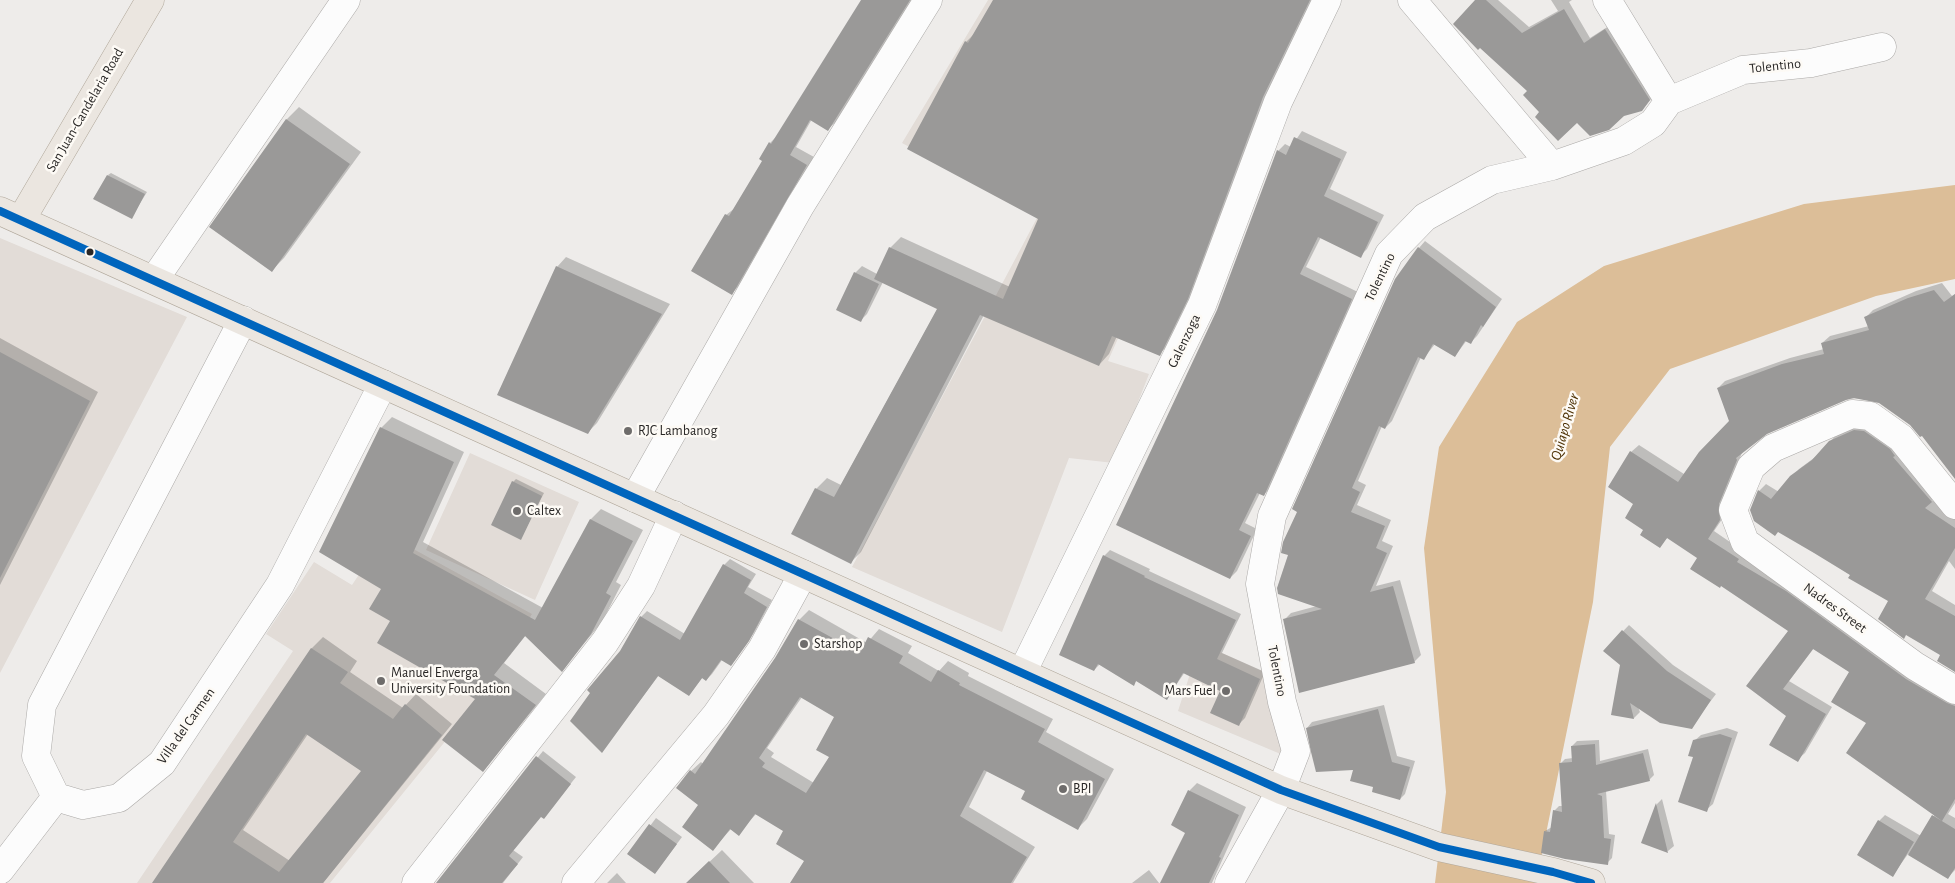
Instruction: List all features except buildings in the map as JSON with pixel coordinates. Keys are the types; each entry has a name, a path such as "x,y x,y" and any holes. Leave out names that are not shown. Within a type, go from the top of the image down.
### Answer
{"main road":[{"name":"San Juan-Candelaria Road","path":"10,215 150,0"},
{"path":"10,215 1281,790 1439,847 1553,872 1591,883"}],"street":[{"path":"154,280 346,0"},
{"path":"635,498 800,206 928,0"},
{"name":"Galenzoga","path":"1022,673 1202,305 1278,102 1327,0"},
{"path":"1412,0 1552,166"},
{"path":"1607,0 1669,101"},
{"name":"Tolentino","path":"1229,883 1281,790 1296,751 1282,702 1260,584 1272,516 1389,254 1425,217 1492,180 1552,166 1624,141 1653,124 1669,101 1742,70 1811,63 1882,47"},
{"path":"0,870 56,796 36,756 42,705 243,320"},
{"name":"Villa del Carmen","path":"56,796 83,805 119,798 162,763 280,585 383,384"},
{"name":"Nadres Street","path":"1955,505 1901,438 1870,416 1852,414 1773,448 1751,467 1733,510 1745,542 1915,666 1955,690"},
{"path":"416,883 606,642 641,586 674,515"},
{"path":"576,883 716,716 762,649 803,574"}],"shaded area":[{"path":"988,0 1268,0 1108,361 1149,374 1114,463 1069,458 1002,632 852,567 1038,216 902,143"},
{"path":"0,238 187,317 0,673"},
{"path":"470,453 579,502 535,600 426,550"},
{"name":"Manuel Enverga University Foundation","path":"386,534 532,614 469,712 330,883 137,883 293,651 266,634 314,562 352,585"},
{"name":"Mars Fuel","path":"1200,643 1264,672 1283,755 1178,711"}],"water":[{"name":"Quiapo River","path":"1955,185 1955,279 1876,296 1670,369 1610,447 1593,602 1536,883 1435,883 1446,792 1424,548 1439,447 1517,322 1604,266 1804,204"}],"transit line":[{"path":"0,211 1281,790 1439,847 1553,872 1591,883"}],"place":[{"name":"RJC Lambanog","path":"628,431"},
{"name":"Caltex","path":"517,511"},
{"name":"Starshop","path":"804,644"},
{"name":"Manuel Enverga University Foundation","path":"381,681"},
{"name":"Mars Fuel","path":"1226,691"},
{"name":"BPI","path":"1063,789"}]}
